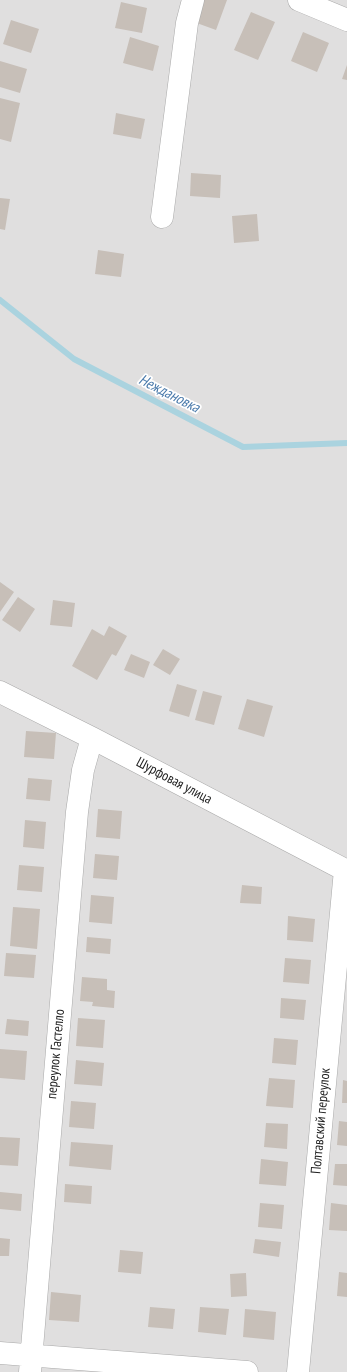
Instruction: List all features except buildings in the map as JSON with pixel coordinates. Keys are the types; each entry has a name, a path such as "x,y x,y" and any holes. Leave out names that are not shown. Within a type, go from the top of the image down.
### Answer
{"street":[{"path":"162,217 187,23 193,0"},
{"path":"299,0 347,20"},
{"name":"Шурфовая улица","path":"0,692 92,738 346,871"},
{"name":"переулок Гастелло","path":"30,1364 77,812 82,770 92,738"},
{"name":"Полтавский переулок","path":"298,1372 346,871"},
{"path":"0,1353 30,1364 247,1372"}],"shaded area":[{"path":"0,0 347,0 347,1372 0,1372"}],"waterway":[{"name":"Неждановка","path":"0,300 74,359 243,447 347,443"}]}
